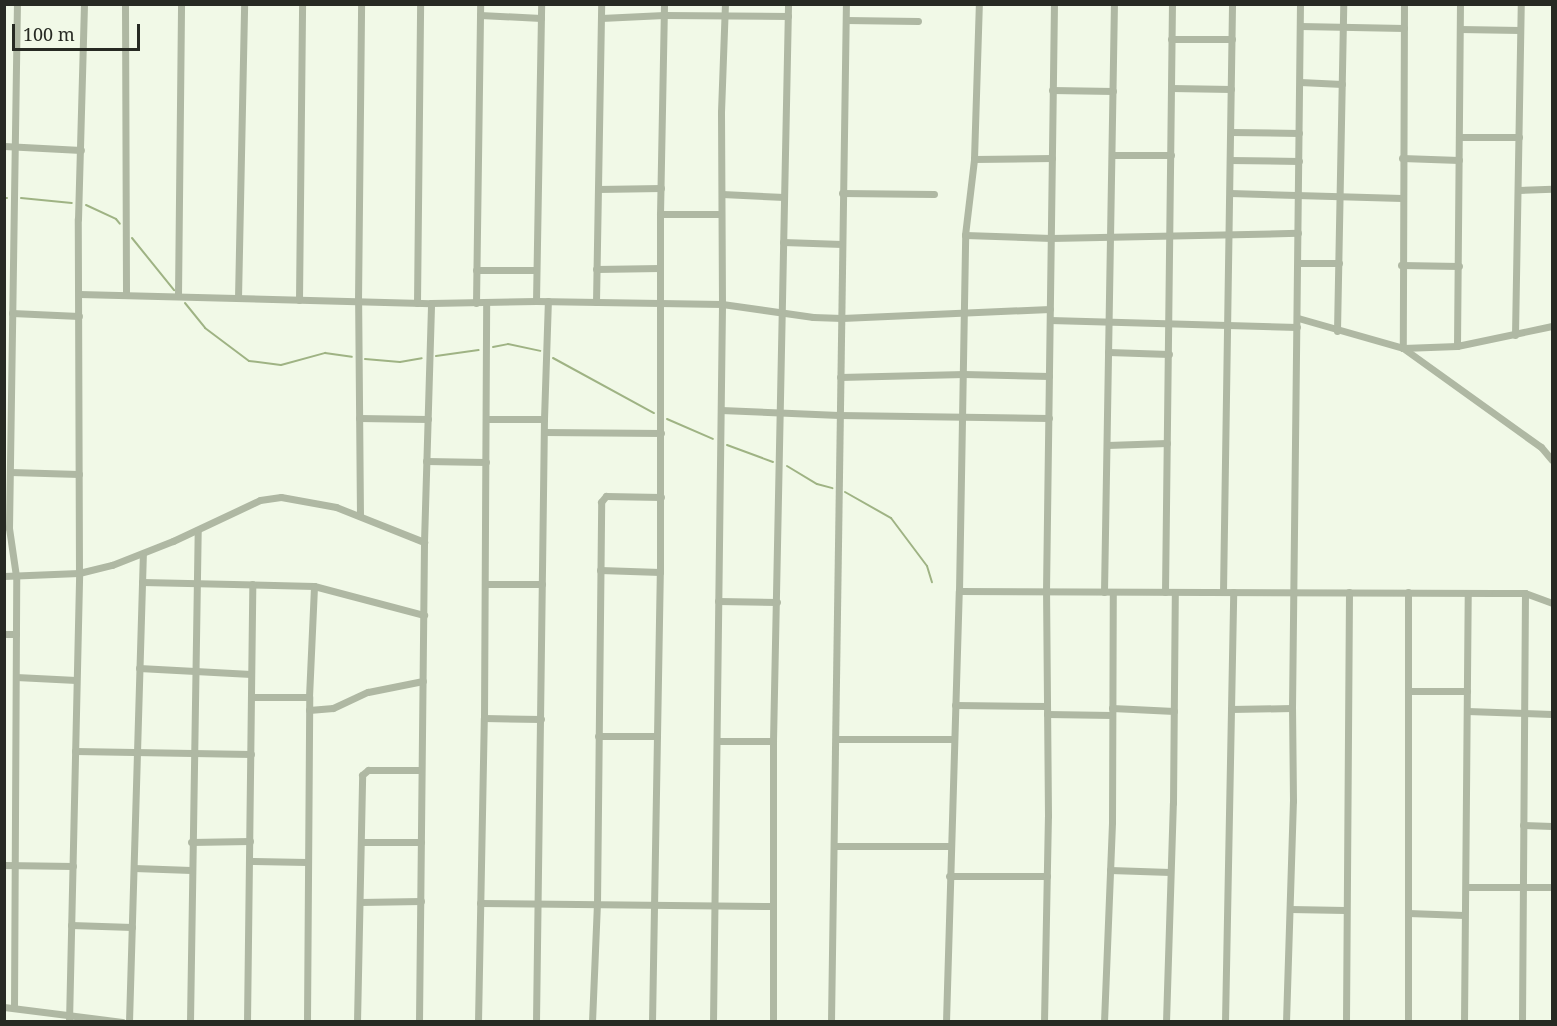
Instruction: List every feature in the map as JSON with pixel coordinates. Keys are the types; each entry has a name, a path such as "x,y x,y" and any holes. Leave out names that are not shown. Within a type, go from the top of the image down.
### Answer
{"street":[{"path":"14,1008 16,576 9,528 17,4"},
{"path":"69,1018 79,573 79,294 84,4"},
{"path":"125,4 126,294"},
{"path":"178,296 181,4"},
{"path":"238,298 244,4"},
{"path":"299,300 302,4"},
{"path":"360,516 358,301 362,4"},
{"path":"417,303 420,4"},
{"path":"476,303 480,4"},
{"path":"536,301 541,4"},
{"path":"596,302 601,4"},
{"path":"652,1022 660,572 660,214 664,4"},
{"path":"713,1022 725,4"},
{"path":"773,1022 772,741 777,602 788,4"},
{"path":"831,1022 846,4"},
{"path":"946,1022 959,591 965,235 974,159 979,4"},
{"path":"1044,1022 1047,876 1046,591 1054,4"},
{"path":"1104,592 1114,4"},
{"path":"1165,592 1172,4"},
{"path":"1223,592 1232,4"},
{"path":"1286,1022 1293,801 1292,708 1300,4"},
{"path":"1337,331 1343,4"},
{"path":"1403,348 1401,265 1404,4"},
{"path":"1457,346 1460,4"},
{"path":"1515,335 1521,4"},
{"path":"480,15 541,18"},
{"path":"600,18 664,15 788,16"},
{"path":"846,20 918,21"},
{"path":"1300,26 1404,28"},
{"path":"1460,29 1520,30"},
{"path":"1171,39 1232,39"},
{"path":"1300,82 1342,84"},
{"path":"1171,88 1231,88"},
{"path":"1052,90 1113,91"},
{"path":"1231,132 1299,133"},
{"path":"1460,137 1520,137"},
{"path":"4,146 81,150"},
{"path":"1112,155 1171,155"},
{"path":"974,159 1052,158"},
{"path":"1402,158 1459,160"},
{"path":"1230,160 1299,161"},
{"path":"598,189 661,188"},
{"path":"1519,190 1552,189"},
{"path":"843,193 934,194"},
{"path":"1230,193 1402,198"},
{"path":"722,194 784,197"},
{"path":"660,214 721,214"},
{"path":"965,235 1051,238 1299,233"},
{"path":"783,242 842,244"},
{"path":"1298,262 1339,264"},
{"path":"1401,265 1459,266"},
{"path":"596,269 660,268"},
{"path":"476,270 536,270"},
{"path":"79,294 417,303 548,301 722,304 783,313 842,318 1050,309"},
{"path":"536,1022 544,419 548,301"},
{"path":"419,1022 424,542 431,303"},
{"path":"478,1022 484,718 486,303"},
{"path":"12,313 79,316"},
{"path":"1298,318 1403,348 1457,346 1552,326"},
{"path":"1050,320 1298,327"},
{"path":"1403,348 1541,447 1552,460"},
{"path":"1108,352 1168,354"},
{"path":"840,377 964,374 1049,375"},
{"path":"721,410 839,415 1049,418"},
{"path":"359,418 428,419"},
{"path":"486,418 544,419"},
{"path":"544,432 661,433"},
{"path":"1107,445 1167,443"},
{"path":"426,461 486,462"},
{"path":"10,472 79,474"},
{"path":"4,576 79,573 143,554 260,500 281,497 314,502 360,516 424,542"},
{"path":"592,1022 597,904 602,498 660,497"},
{"path":"190,1022 191,842 198,530"},
{"path":"129,1022 143,554"},
{"path":"600,570 660,572"},
{"path":"142,582 314,586 424,615"},
{"path":"247,1022 252,584"},
{"path":"485,584 542,584"},
{"path":"307,1022 309,697 314,586"},
{"path":"959,591 1525,593 1552,603"},
{"path":"1104,1022 1110,870 1113,592"},
{"path":"1166,1022 1175,592"},
{"path":"1225,1022 1228,968 1233,592"},
{"path":"1346,1022 1349,592"},
{"path":"1408,592 1408,1022"},
{"path":"1464,1022 1468,592"},
{"path":"1522,1022 1525,593"},
{"path":"718,601 777,602"},
{"path":"4,634 16,634"},
{"path":"139,668 251,674"},
{"path":"16,677 76,680"},
{"path":"309,711 333,708 368,692 423,681"},
{"path":"1408,691 1467,691"},
{"path":"251,697 309,697"},
{"path":"955,705 1112,712 1174,711"},
{"path":"1231,709 1292,708"},
{"path":"1467,711 1552,714"},
{"path":"484,718 541,719"},
{"path":"598,736 657,736"},
{"path":"836,740 954,740"},
{"path":"717,741 772,741"},
{"path":"75,751 251,754"},
{"path":"357,1022 362,775 365,771 421,770"},
{"path":"1523,825 1552,826"},
{"path":"191,842 250,841"},
{"path":"362,842 421,842"},
{"path":"835,846 950,846"},
{"path":"249,861 307,862"},
{"path":"4,865 73,866"},
{"path":"134,868 191,870"},
{"path":"1110,870 1170,872"},
{"path":"950,876 1047,876"},
{"path":"1466,887 1552,887"},
{"path":"360,902 421,901"},
{"path":"480,903 773,906"},
{"path":"1290,909 1345,910"},
{"path":"1408,914 1464,915"},
{"path":"71,925 132,927"},
{"path":"4,1007 69,1018 122,1022"}],"waterway":[{"path":"21,198 72,203"},
{"path":"86,205 116,219 120,224"},
{"path":"132,238 174,290"},
{"path":"185,303 205,328 249,361 281,365 325,353 352,357"},
{"path":"493,347 508,344 540,351"},
{"path":"436,356 479,350"},
{"path":"365,359 400,362 422,358"},
{"path":"553,358 654,413"},
{"path":"667,419 713,439"},
{"path":"727,445 773,462"},
{"path":"787,466 817,484 832,488"},
{"path":"845,492 891,518 927,566 932,582"}]}
